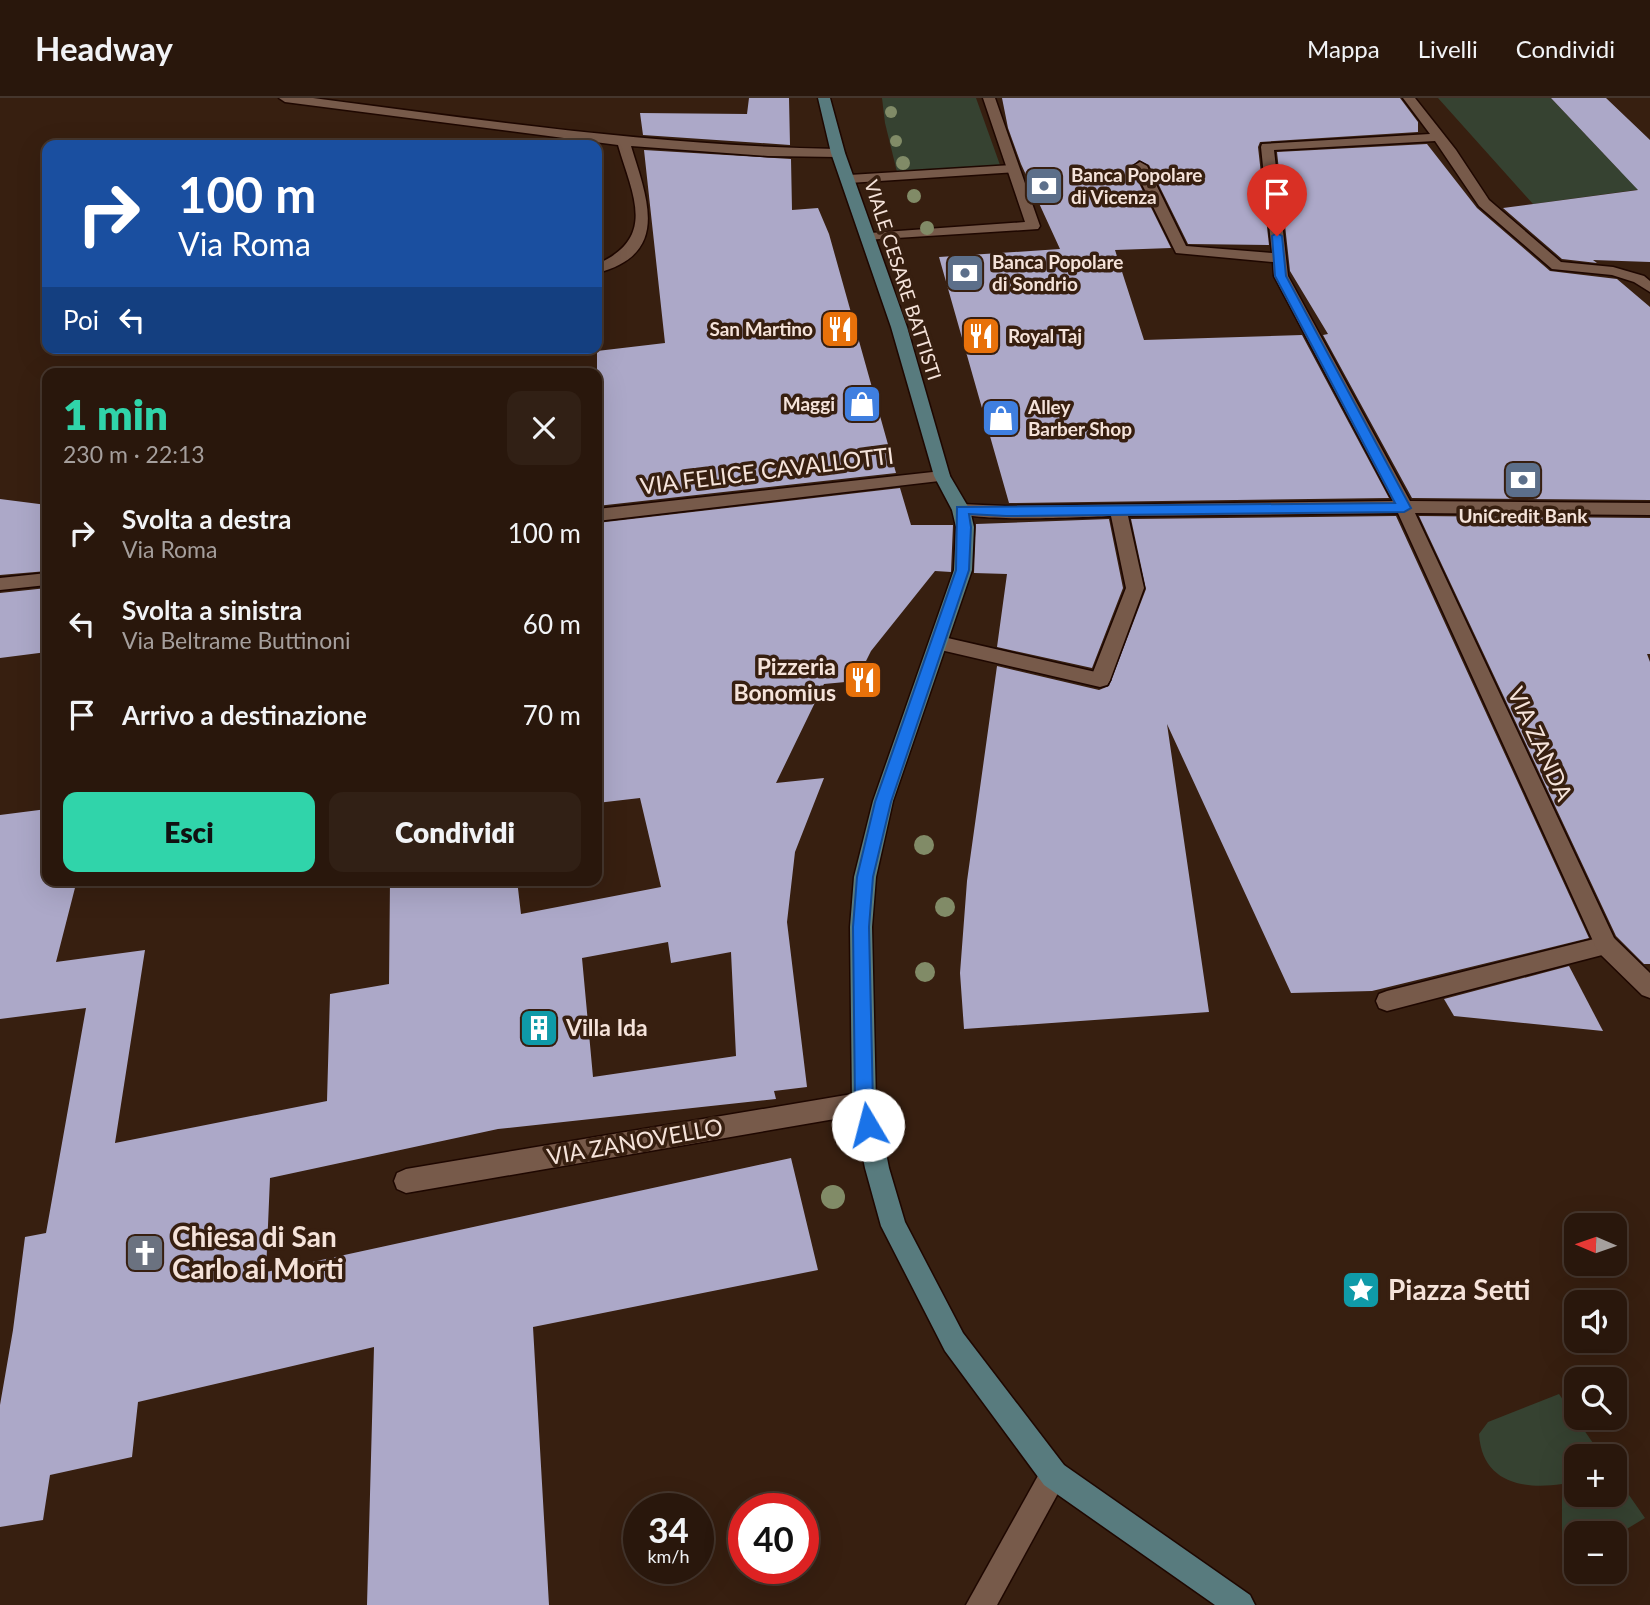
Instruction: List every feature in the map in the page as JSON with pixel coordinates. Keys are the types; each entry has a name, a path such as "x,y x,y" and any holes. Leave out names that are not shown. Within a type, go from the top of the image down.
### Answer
{"street":[{"path":"285,98 601,140"},
{"name":"VIALE CESARE BATTISTI","path":"824,98 838,153 870,237 899,327 942,476 961,510"},
{"path":"870,237 1032,226 989,98"},
{"path":"1409,98 1484,204 1557,267 1613,271 1639,279 1650,288"},
{"name":"VIA ZANDA","path":"1439,137 1267,147 1281,276 1404,508 1606,945 1650,988"},
{"path":"602,140 790,153 838,153"},
{"path":"602,266 634,249 642,238 641,208 624,143"},
{"path":"1140,166 1181,250 1280,258"},
{"path":"849,179 1012,169"},
{"name":"VIA FELICE CAVALLOTTI","path":"602,514 942,476"},
{"path":"1240,1605 1054,1475 954,1342 912,1264 890,1214 877,1168 864,1103 861,927 865,877 883,802 963,570 965,527 961,510 1650,509"},
{"path":"939,643 1100,680 1135,588 1118,510"},
{"path":"0,584 42,580"},
{"path":"1387,1000 1606,945"},
{"name":"VIA ZANOVELLO","path":"406,1181 864,1103"},
{"path":"981,1605 1054,1475"}],"green space":[{"path":"882,98 976,98 1000,165 897,172"},
{"path":"1438,98 1551,98 1620,171 1636,170 1650,188 1533,204"},
{"path":"1559,1394 1564,1401 1564,1430 1584,1430 1594,1444 1564,1444 1564,1507 1627,1507 1627,1492 1645,1518 1627,1529 1627,1521 1564,1521 1562,1566 1562,1484 1547,1486 1519,1483 1496,1472 1482,1450 1479,1434 1488,1422"}],"building":[{"path":"749,98 789,98 790,145 643,135 640,113 747,114"},
{"path":"1002,98 1400,98 1418,122 1418,132 1260,142 1258,147 1269,245 1188,244 1149,165 1139,160 1131,167 1171,248 1115,250 1144,340 1302,335 1389,498 1009,503 939,257 1060,249 1021,164 1008,128"},
{"path":"1551,98 1606,98 1650,140 1650,262 1593,260 1597,263 1562,259 1503,208 1638,190"},
{"path":"1427,144 1477,208 1550,271 1617,279 1650,307 1650,500 1412,498 1323,335 1328,334 1290,271 1277,152"},
{"path":"644,150 791,159 792,210 818,208 829,234 896,473 602,505 602,368 597,368 597,354 602,354 602,350 665,343"},
{"path":"900,488 911,525 953,525 951,572 935,571 871,651 856,681 824,684 776,783 824,778 795,852 787,922 807,1087 774,1091 776,1099 498,1129 270,1178 266,1272 791,1158 818,1270 533,1327 549,1605 367,1605 374,1347 138,1402 132,1457 50,1475 43,1520 0,1527 0,1405 25,1237 46,1233 86,1008 0,1019 0,815 42,810 42,886 75,886 56,962 145,950 115,1143 327,1101 330,994 389,984 390,886 518,886 521,914 661,887 640,798 602,802 602,522","holes":["668,942 671,963 731,952 736,1056 593,1077 582,958"]},
{"path":"0,499 42,504 42,571 0,575"},
{"path":"1396,516 1589,938 1372,991 1291,993 1167,724 1209,1012 964,1029 960,973 967,881 997,666 1099,690 1109,686 1146,589 1131,519"},
{"path":"1419,516 1650,518 1650,654 1647,654 1650,662 1650,964 1644,964 1616,936"},
{"path":"1109,519 1123,588 1092,668 997,647 1007,574 974,573 976,524"},
{"path":"42,589 42,653 0,658 0,593"},
{"path":"1569,966 1603,1031 1454,1016 1444,999"}],"place":[{"name":"Banca Popolare di Vicenza","path":"1044,186"},
{"name":"Banca Popolare di Sondrio","path":"965,273"},
{"name":"San Martino","path":"840,329"},
{"name":"Royal Taj","path":"981,336"},
{"name":"Maggi","path":"862,404"},
{"name":"Alley Barber Shop","path":"1001,418"},
{"name":"UniCredit Bank","path":"1523,480"},
{"name":"Pizzeria Bonomius","path":"863,680"},
{"name":"Villa Ida","path":"539,1028"},
{"name":"Chiesa di San Carlo ai Morti","path":"145,1253"},
{"name":"Piazza Setti","path":"1361,1290"}],"route":[{"path":"868,1125 864,1103 861,927 865,877 883,802 963,570 965,527 961,510 1006,512 1404,508 1281,276 1277,236"}]}
